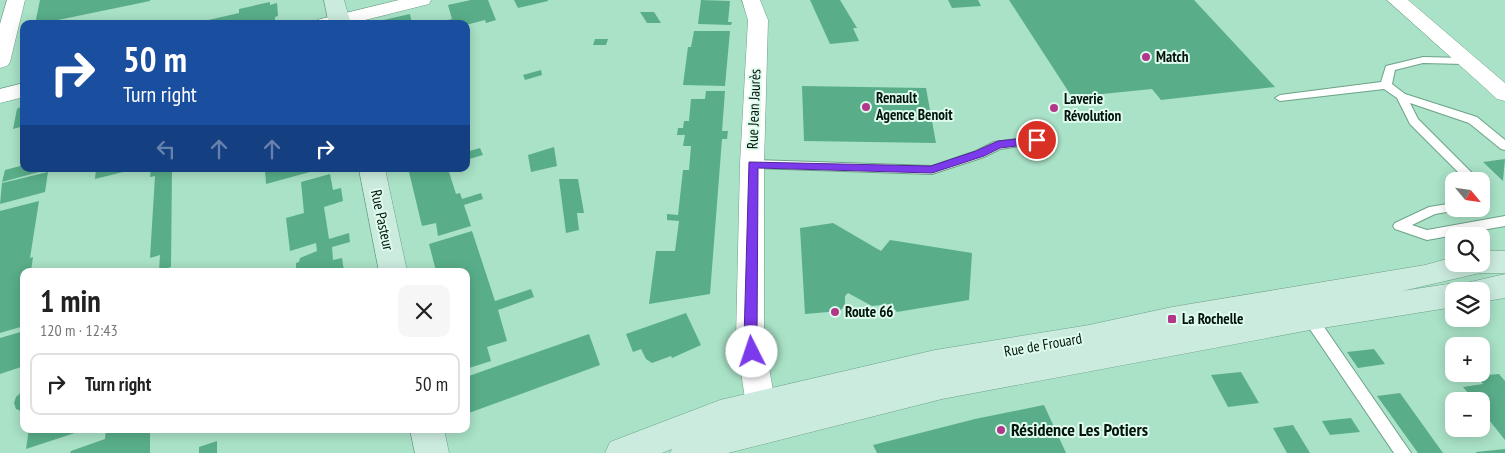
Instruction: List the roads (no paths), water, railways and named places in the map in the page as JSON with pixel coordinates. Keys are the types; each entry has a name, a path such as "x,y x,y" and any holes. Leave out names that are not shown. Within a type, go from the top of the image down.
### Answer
{"main road":[{"name":"Rue Pasteur","path":"373,172 393,268"},
{"path":"1490,262 1505,262"},
{"name":"Rue de Frouard","path":"622,453 720,415 762,417 942,386 1303,308 1445,271"},
{"path":"1490,289 1505,286"},
{"name":"Rue de Frouard","path":"1303,308 1445,296"},
{"name":"Rue de Frouard","path":"688,453 726,438 762,417"},
{"path":"428,433 432,453"}],"street":[{"path":"0,62 16,0"},
{"path":"334,17 422,0"},
{"name":"Rue Jean Jaurès","path":"751,0 758,20 752,164 750,339 762,417"},
{"path":"1396,0 1424,22 1464,61 1505,94"},
{"path":"0,96 20,91"}],"lane":[{"path":"1386,85 1390,68 1423,60 1464,61"},
{"path":"1280,98 1386,85 1401,96 1473,120 1505,146"},
{"path":"1401,96 1414,121 1465,172"},
{"path":"752,164 932,170 980,154 998,145 1037,140"},
{"path":"1445,208 1433,210 1398,226 1427,235 1505,221"},
{"path":"1303,308 1403,453"}],"place":[{"name":"Match","path":"1146,57"},
{"name":"Renault Agence Benoit","path":"866,107"},
{"name":"Laverie Révolution","path":"1054,108"},
{"name":"Route 66","path":"835,312"},
{"name":"La Rochelle","path":"1172,319"},
{"name":"Résidence Les Potiers","path":"1001,430"}]}
